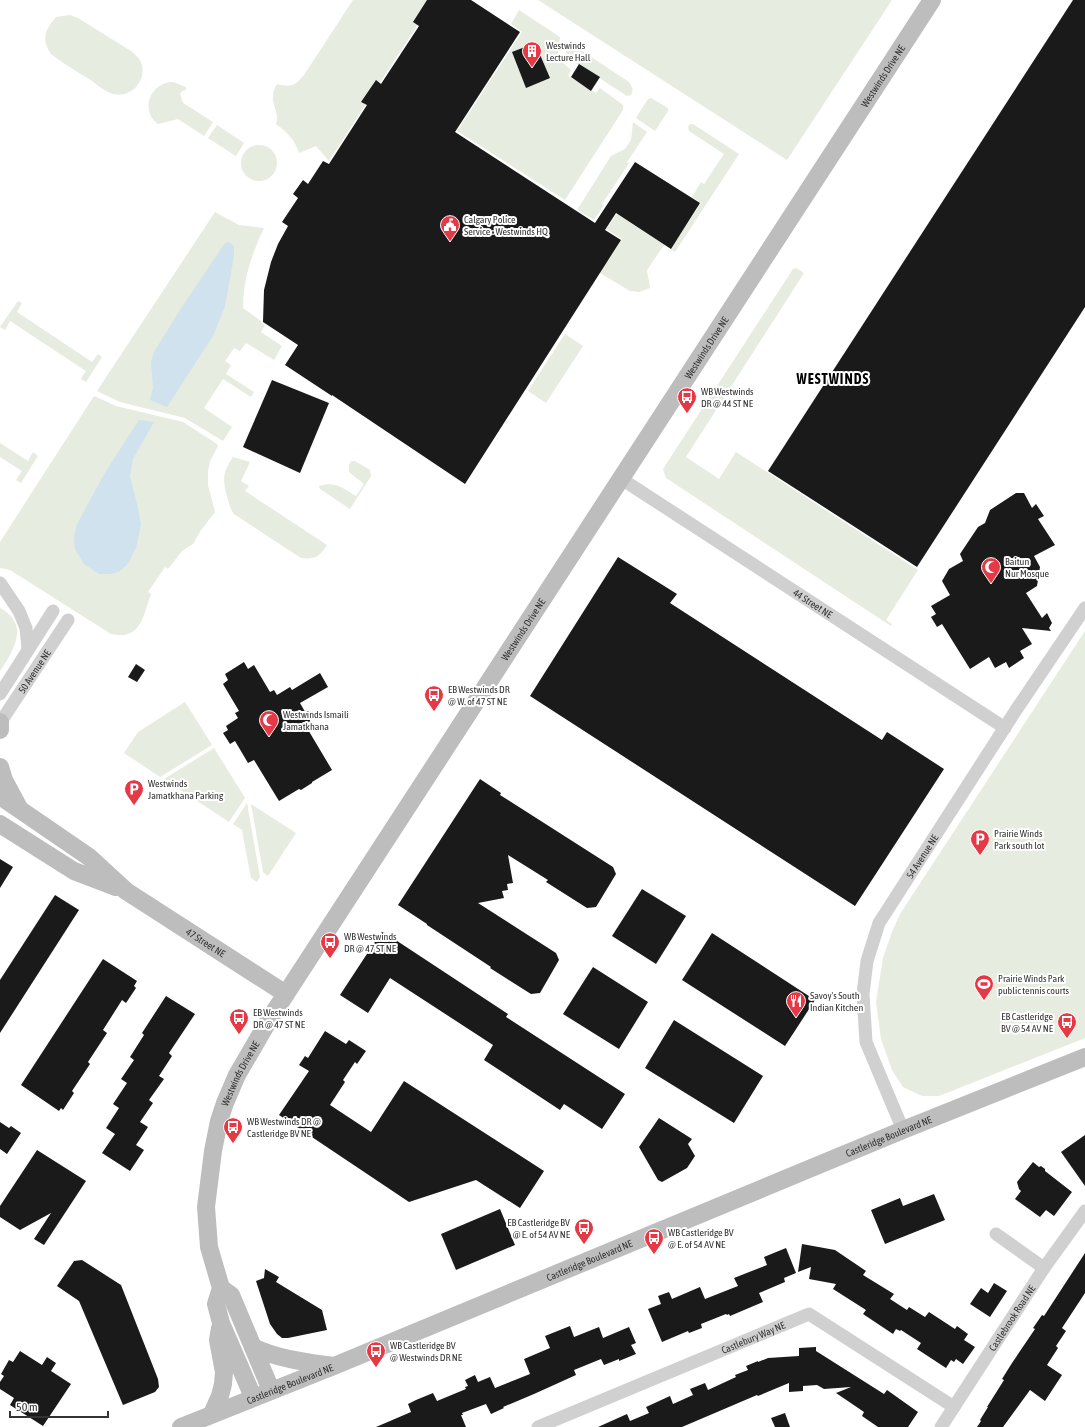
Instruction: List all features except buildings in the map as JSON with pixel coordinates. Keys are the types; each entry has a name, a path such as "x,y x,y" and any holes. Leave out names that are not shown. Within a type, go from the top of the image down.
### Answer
{"street":[{"name":"Westwinds Drive NE","path":"253,1397 221,1323 216,1304 221,1288 209,1247 206,1207 213,1151 219,1121 237,1076 269,1020 932,0"},
{"name":"44 Street NE","path":"620,478 1005,728"},
{"path":"0,583 19,612 26,628 28,649"},
{"name":"54 Avenue NE","path":"903,1130 866,1042 863,994 867,961 879,923 1005,728 1085,608"},
{"name":"50 Avenue NE","path":"0,694 53,611"},
{"name":"50 Avenue NE","path":"0,723 68,620"},
{"path":"0,723 0,730"},
{"path":"0,767 4,780 19,809"},
{"name":"47 Street NE","path":"0,796 89,857 126,891 286,994"},
{"name":"47 Street NE","path":"0,824 74,871 126,891"},
{"name":"Castleridge Boulevard NE","path":"181,1427 253,1397 334,1366 903,1130 1085,1057"},
{"name":"Castlebrook Road NE","path":"941,1427 1044,1268 1085,1210"},
{"path":"996,1234 1044,1268"},
{"name":"Westwinds Drive NE","path":"221,1288 232,1295 271,1390"},
{"name":"Castlebury Way NE","path":"538,1427 809,1314 954,1407"},
{"path":"212,1414 220,1396 223,1384 224,1372 218,1340 221,1323"},
{"path":"253,1347 264,1352 293,1360 334,1366"}],"shaded area":[{"path":"353,0 434,0 329,161 316,146 299,153 290,137 276,124 277,114 273,95 277,84 289,86 295,84 304,75"},
{"path":"538,0 892,0 787,160"},
{"path":"519,10 560,37 558,51 559,56 563,63 571,70 568,76 596,93 600,88 623,105 623,110 565,200 457,131 522,32 511,24"},
{"path":"70,15 78,18 131,51 138,57 142,65 143,72 134,89 117,95 110,93 51,54 45,39 47,30 56,17"},
{"path":"570,43 629,82 632,88 631,95 627,96 570,59 566,50 567,44"},
{"path":"173,82 186,87 186,90 182,91 180,94 183,103 213,122 204,136 178,119 158,124 152,118 149,112 150,98 159,87 165,83"},
{"path":"651,98 668,108 668,111 655,131 636,118 648,99"},
{"path":"633,122 647,132 627,162 629,163 602,204 604,205 594,220 577,210 611,156 625,149 631,140"},
{"path":"690,124 693,124 739,154 675,252 664,245 647,270 650,288 639,292 630,291 600,273 622,239 606,229 617,214 671,249 701,203 692,197 701,182 704,184 724,154 689,131 688,127"},
{"path":"217,125 244,143 236,156 208,138"},
{"path":"263,145 272,150 276,156 276,170 272,176 263,181 255,181 246,176 242,170 241,159 246,150 252,146"},
{"path":"215,212 239,225 264,228 246,277 243,308 265,325 261,332 282,346 274,360 246,343 240,351 234,348 225,361 231,365 226,374 254,392 251,397 223,379 204,408 232,427 223,441 185,418 120,402 97,391"},
{"path":"796,268 804,273 686,457 719,479 736,452 918,570 886,620 892,624 891,626 666,478 663,469 793,269"},
{"path":"18,301 22,303 17,312 92,362 98,354 102,357 86,382 81,379 86,371 10,321 5,330 0,327"},
{"path":"565,334 583,346 546,403 528,391"},
{"path":"94,396 116,406 183,422 218,446 210,461 208,471 208,485 215,512 201,530 193,544 182,551 168,569 165,567 148,592 151,594 145,613 139,625 130,633 122,635 111,634 10,570 0,568 0,542"},
{"path":"0,443 28,461 33,452 38,456 21,483 16,480 22,471 0,457"},
{"path":"233,457 250,462 241,481 249,486 245,491 327,545 322,552 314,558 301,558 234,514 225,490 224,480 225,471"},
{"path":"351,461 355,461 370,470 371,476 350,509 320,489 319,486 330,484 339,486 356,496 364,484 349,472 349,465"},
{"path":"0,608 9,614 15,622 17,629 14,646 0,671"},
{"path":"1085,631 1085,1038 939,1096 922,1096 903,1087 892,1070 881,1039 876,1002 883,958 892,932 900,914"},
{"path":"185,702 212,745 160,777 124,753 138,732"},
{"path":"214,748 245,798 229,822 164,779"},
{"path":"247,803 260,877 257,882 251,878 242,830 233,824"},
{"path":"251,804 296,833 268,876 263,872"}],"water":[{"path":"229,242 234,246 234,256 225,306 213,336 167,407 150,400 153,388 151,362 154,352 225,243"},
{"path":"139,420 154,422 133,459 130,476 141,525 136,548 127,565 118,572 111,574 99,574 84,564 75,549 74,536 77,524 106,471"}],"place":[{"name":"Westwinds Lecture Hall","path":"532,68"},
{"name":"Calgary Police Service - Westwinds HQ","path":"450,242"},
{"name":"WB Westwinds DR @ 44 ST NE","path":"687,414"},
{"name":"Baitun Nur Mosque","path":"991,584"},
{"name":"EB Westwinds DR @ W. of 47 ST NE","path":"434,712"},
{"name":"Westwinds Ismaili Jamatkhana","path":"269,737"},
{"name":"Westwinds Jamatkhana Parking","path":"134,806"},
{"name":"Prairie Winds Park south lot","path":"980,856"},
{"name":"WB Westwinds DR @ 47 ST NE","path":"330,959"},
{"name":"Prairie Winds Park public tennis courts","path":"984,1001"},
{"name":"Savoy's South Indian Kitchen","path":"796,1018"},
{"name":"EB Westwinds DR @ 47 ST NE","path":"239,1035"},
{"name":"EB Castleridge BV @ 54 AV NE","path":"1067,1039"},
{"name":"WB Westwinds DR @ Castleridge BV NE","path":"233,1144"},
{"name":"EB Castleridge BV @ E. of 54 AV NE","path":"584,1245"},
{"name":"WB Castleridge BV @ E. of 54 AV NE","path":"654,1255"},
{"name":"WB Castleridge BV @ Westwinds DR NE","path":"376,1368"}],"district":[{"name":"WESTWINDS","path":"833,379"}]}
